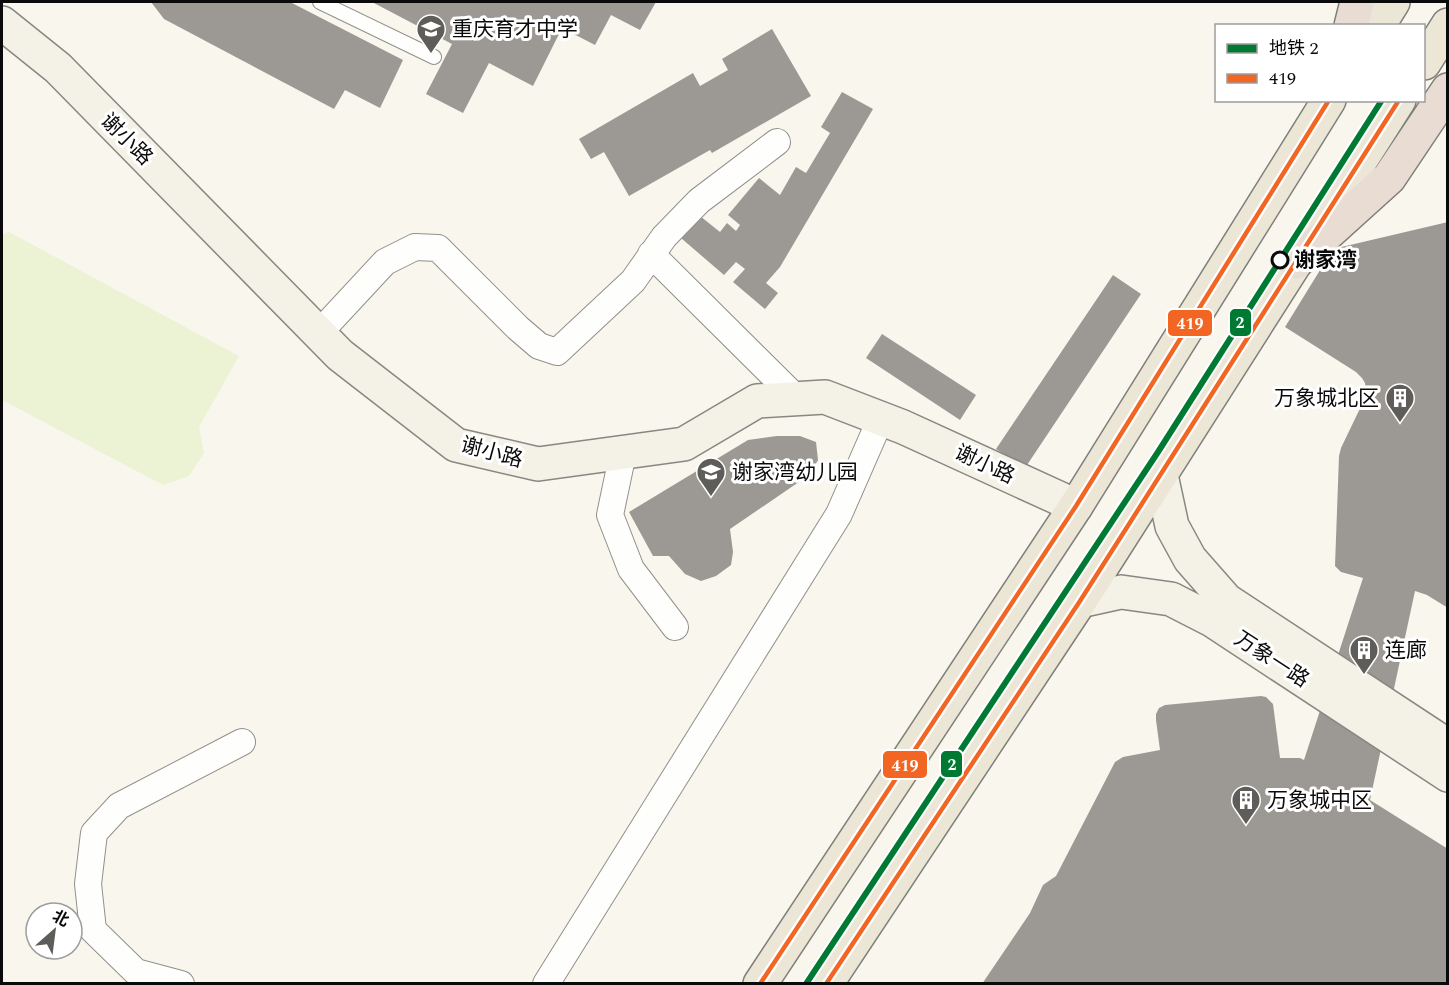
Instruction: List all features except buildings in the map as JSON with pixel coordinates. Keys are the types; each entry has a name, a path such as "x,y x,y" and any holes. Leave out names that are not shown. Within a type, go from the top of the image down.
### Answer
{"highway":[{"path":"1353,24 1357,2"},
{"path":"1296,262 1389,178 1448,90"}],"main road":[{"path":"1379,24 1394,2"},
{"path":"1425,61 1448,25"},
{"path":"826,984 1080,601 1398,102"},
{"path":"760,984 1076,506 1321,109"}],"street":[{"path":"1354,24 1365,2"},
{"name":"谢小路","path":"2,23 58,68 340,355 456,445 538,464 623,453 684,444 757,401 825,397 914,432 1076,506"},
{"path":"319,333 385,262 415,247 438,248 518,328 539,346 558,352 633,281 664,237 699,201 777,142"},
{"path":"651,254 797,399"},
{"path":"546,984 839,514 881,418"},
{"path":"623,453 610,515 631,569 675,627"},
{"name":"万象一路","path":"1161,475 1172,526 1190,559 1226,600 1448,747"},
{"name":"万象一路","path":"1080,601 1121,592 1171,599 1212,620 1448,775"},
{"path":"181,984 136,972 93,930 88,884 94,832 119,806 242,742"}],"lane":[{"path":"320,2 434,57"}],"green space":[{"path":"9,232 239,356 199,427 204,453 189,476 163,485 2,400 2,234"}],"metro line":[{"name":"2","path":"806,984 1158,452 1381,102"}],"transit line":[{"name":"419","path":"760,984 1076,506 1328,102"},
{"name":"419","path":"826,984 1080,601 1398,102"}],"place":[{"name":"重庆育才中学","path":"431,54"},
{"name":"谢家湾","path":"1280,260"},
{"name":"万象城北区","path":"1400,424"},
{"name":"谢家湾幼儿园","path":"711,498"},
{"name":"连廊","path":"1364,676"},
{"name":"万象城中区","path":"1246,826"}]}
